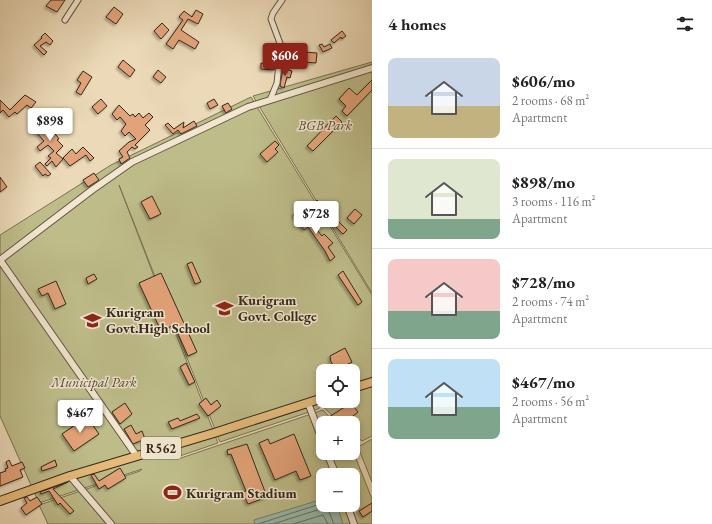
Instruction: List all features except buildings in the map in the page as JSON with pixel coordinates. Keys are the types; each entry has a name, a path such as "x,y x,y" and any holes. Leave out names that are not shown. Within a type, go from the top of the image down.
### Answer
{"main road":[{"path":"360,386 372,382"},
{"name":"R562","path":"0,501 70,476 136,455 214,434 316,400"}],"street":[{"path":"65,20 78,0"},
{"path":"270,100 277,83 281,46 271,19 273,13 282,0"},
{"path":"136,455 0,260 92,190 132,162 248,107 372,68"},
{"path":"308,403 316,424"},
{"path":"70,476 111,524"},
{"path":"350,512 354,524"}],"green space":[{"name":"BGB Park","path":"372,62 372,293 253,96"},
{"name":"Municipal Park","path":"251,97 372,295 372,436 362,441 360,439 360,416 333,416 324,408 360,408 360,364 316,364 316,408 319,408 220,442 119,185 218,443 174,458 178,459 323,410 329,416 316,416 316,460 357,460 360,468 316,468 316,512 360,512 360,469 372,499 372,524 48,524 39,505 140,471 142,469 39,503 0,416 0,235 111,165"},
{"path":"372,439 372,482 360,452 360,446"}],"water":[{"path":"316,501 316,512 339,512 343,524 255,524 254,520"}],"place":[{"name":"Kurigram Govt. College","path":"225,308"},
{"name":"Kurigram Govt.High School","path":"93,320"},
{"name":"Kurigram Stadium","path":"173,493"}]}
